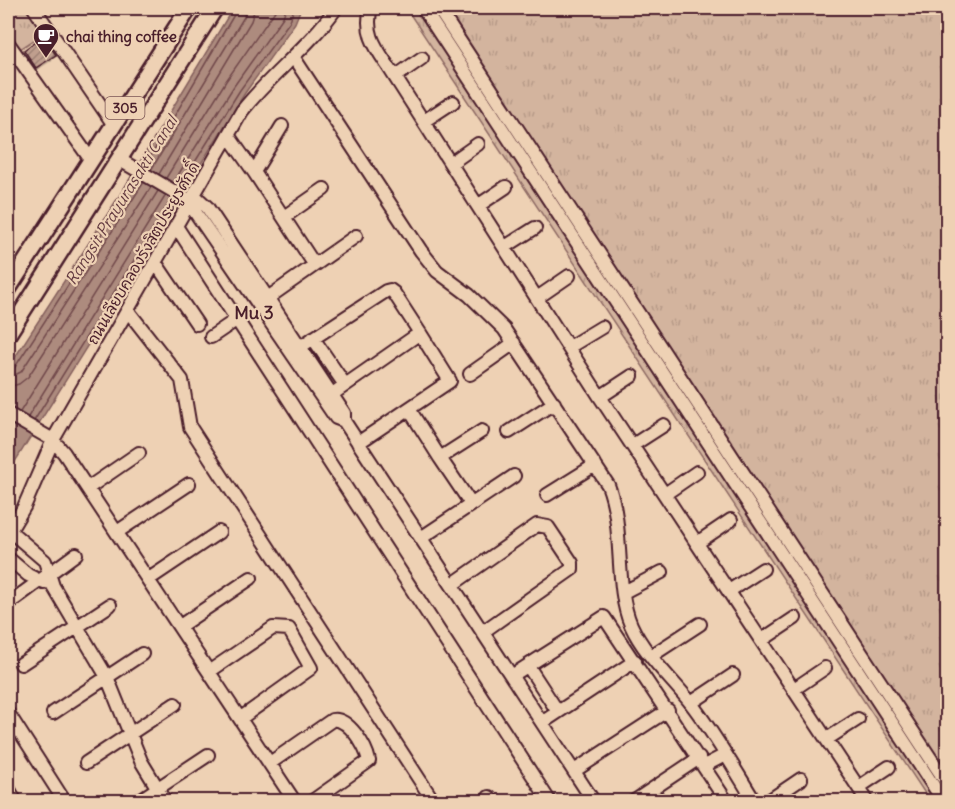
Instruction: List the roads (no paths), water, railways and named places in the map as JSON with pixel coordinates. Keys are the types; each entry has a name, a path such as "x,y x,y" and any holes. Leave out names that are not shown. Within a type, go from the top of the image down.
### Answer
{"main road":[{"name":"305","path":"10,278 51,223 188,8"},
{"name":"305","path":"8,334 122,162 214,8"},
{"path":"51,223 71,236"}],"street":[{"path":"34,8 114,125"},
{"name":"ถนนเลียบคลองรังสิตประยูรศักดิ์","path":"9,532 24,507 47,437 128,311 189,199 242,111 258,90 294,58 320,30 336,8"},
{"path":"371,8 367,22 368,34 600,396 868,801"},
{"path":"423,8 464,57"},
{"path":"438,8 464,57 557,202 852,650 948,785"},
{"path":"8,43 92,160"},
{"path":"294,58 421,252 437,271 495,318 608,485 615,508 624,592 631,626 651,656 691,703 755,801"},
{"path":"395,77 422,58"},
{"path":"424,121 453,102"},
{"path":"254,172 282,126"},
{"path":"228,135 314,264"},
{"path":"451,163 478,144"},
{"path":"122,162 189,199 263,301 300,347 344,413 344,421 358,443 594,801"},
{"path":"479,205 506,187"},
{"path":"284,217 324,189"},
{"path":"176,226 550,801"},
{"path":"505,247 535,228"},
{"path":"263,301 356,236"},
{"path":"155,262 196,324"},
{"path":"537,298 569,276"},
{"path":"300,347 390,290 450,381 358,443"},
{"path":"263,301 336,418 344,421"},
{"path":"128,311 182,380 190,427 434,801"},
{"path":"211,337 236,320"},
{"path":"569,347 602,327"},
{"path":"331,395 420,333"},
{"path":"313,338 345,385"},
{"path":"470,374 514,343"},
{"path":"600,396 632,376"},
{"path":"509,432 554,403"},
{"path":"409,409 471,504"},
{"path":"8,414 47,437 88,488 295,801"},
{"path":"633,445 664,425"},
{"path":"440,458 482,431"},
{"path":"88,488 139,453"},
{"path":"547,495 595,465"},
{"path":"664,494 697,472"},
{"path":"421,538 514,476"},
{"path":"117,532 189,484"},
{"path":"697,543 730,520"},
{"path":"453,584 537,525 548,527 572,563 572,569 484,631"},
{"path":"9,532 45,561 53,586 107,677 129,735 166,801"},
{"path":"149,579 219,532"},
{"path":"8,604 76,554"},
{"path":"8,558 39,581 53,586"},
{"path":"729,591 763,569"},
{"path":"624,592 662,572"},
{"path":"180,626 251,579"},
{"path":"21,664 110,605"},
{"path":"513,675 604,617 727,801"},
{"path":"762,640 795,618"},
{"path":"651,656 700,624"},
{"path":"210,671 273,628 289,629 311,668 241,718"},
{"path":"852,650 944,801"},
{"path":"53,712 142,654"},
{"path":"543,722 635,661"},
{"path":"528,666 558,712"},
{"path":"794,689 825,668"},
{"path":"691,703 733,675"},
{"path":"86,763 175,704"},
{"path":"574,771 668,710"},
{"path":"8,713 65,801"},
{"path":"270,763 332,720 338,719 346,722 368,754 369,760 311,801"},
{"path":"827,739 858,719"},
{"path":"137,801 208,755"},
{"path":"633,801 701,762 725,755"},
{"path":"859,787 889,767"},
{"path":"767,801 801,779"},
{"path":"8,788 16,801"}],"water":[{"name":"Rangsit Prayurasakti Canal","path":"233,8 301,8 295,23 245,93 8,473 8,368 123,190"}],"place":[{"name":"chai thing coffee","path":"46,59"}],"district":[{"name":"Mu 3","path":"254,312"}]}
